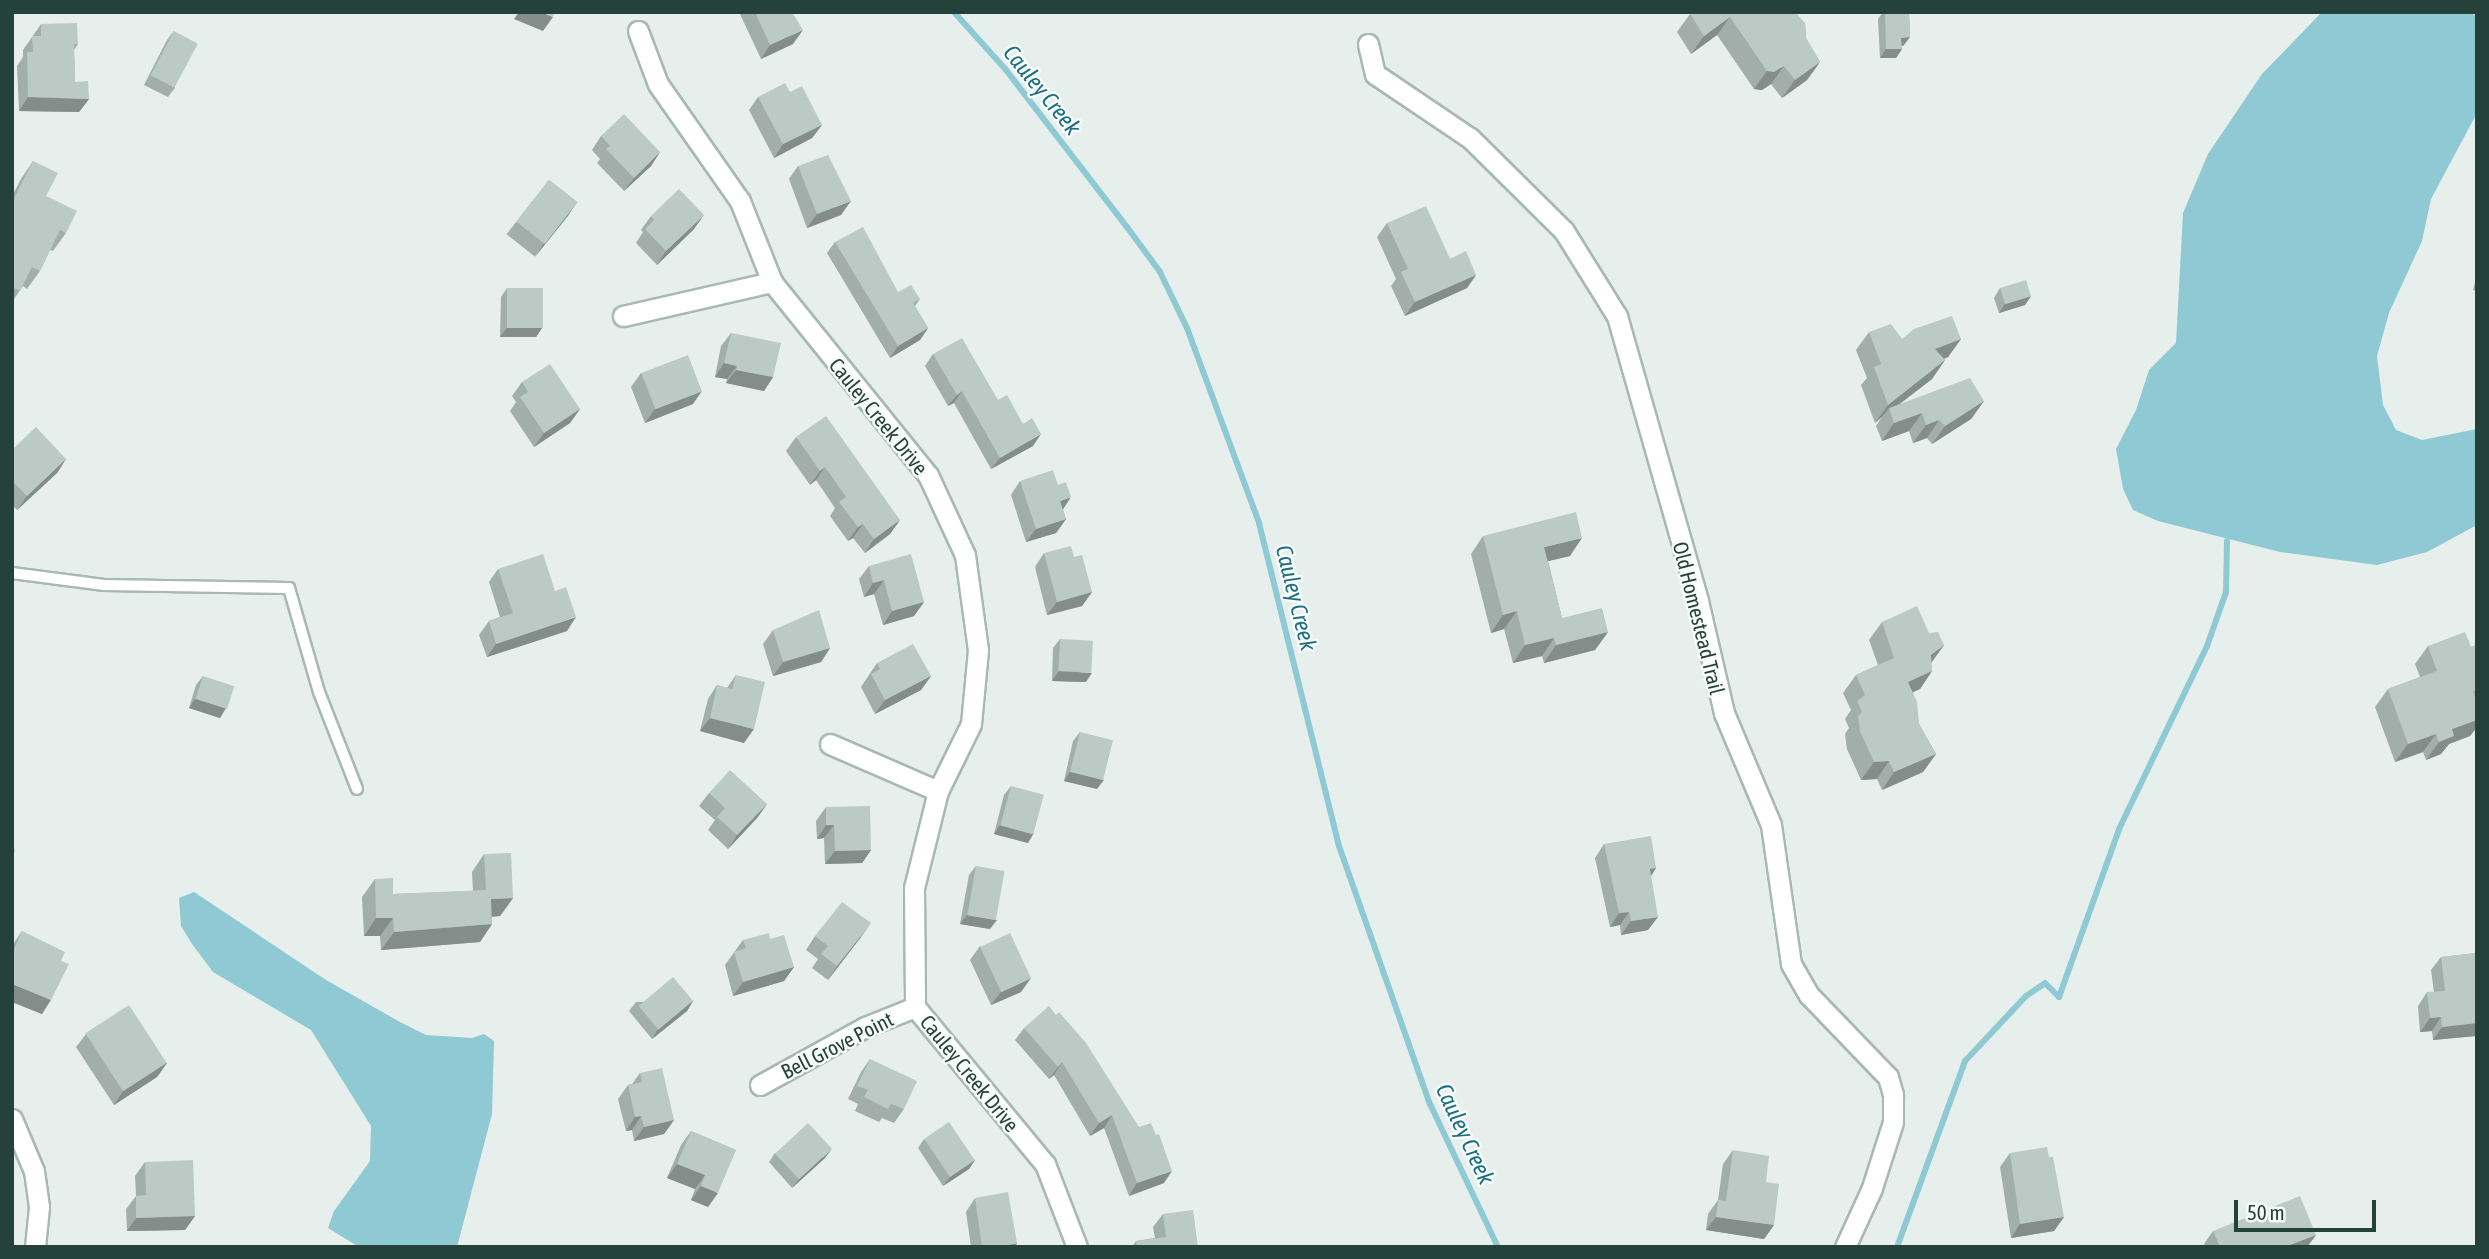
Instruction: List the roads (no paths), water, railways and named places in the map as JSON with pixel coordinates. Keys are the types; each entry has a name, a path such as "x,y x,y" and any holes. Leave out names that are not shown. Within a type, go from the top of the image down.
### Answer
{"street":[{"name":"Cauley Creek Drive","path":"638,31 658,84 740,201 772,282 928,475 965,555 978,650 971,724 938,792 914,888 915,1007 1045,1164 1077,1247"},
{"name":"Old Homestead Trail","path":"1368,44 1375,74 1470,138 1564,231 1617,316 1698,601 1724,713 1771,825 1791,964 1808,995 1888,1077 1893,1096 1893,1122 1872,1188 1845,1247"},
{"path":"623,316 772,282"},
{"path":"830,744 938,792"},
{"name":"Bell Grove Point","path":"760,1085 865,1027 915,1007"},
{"path":"12,1119 34,1171 39,1207 35,1247"}],"lane":[{"path":"12,573 104,585 289,587 319,692 358,789"}],"water":[{"path":"2322,12 2470,12 2477,17 2477,113 2431,199 2422,241 2389,313 2377,356 2383,405 2396,430 2422,440 2477,429 2477,525 2427,552 2377,565 2280,552 2158,521 2133,510 2123,489 2116,449 2136,410 2149,370 2176,343 2183,213 2208,154 2262,74"},
{"path":"194,892 326,980 426,1035 472,1038 484,1034 494,1041 492,1114 457,1247 359,1247 328,1228 334,1211 370,1161 371,1126 311,1030 213,972 181,926 179,898"}],"waterway":[{"name":"Cauley Creek","path":"954,12 1006,70 1127,227 1160,272 1187,328 1259,523 1339,846 1430,1104 1498,1247"},
{"path":"1897,1247 1965,1061 2026,996 2045,983 2059,997 2119,829 2207,646 2226,592 2227,541"}]}
